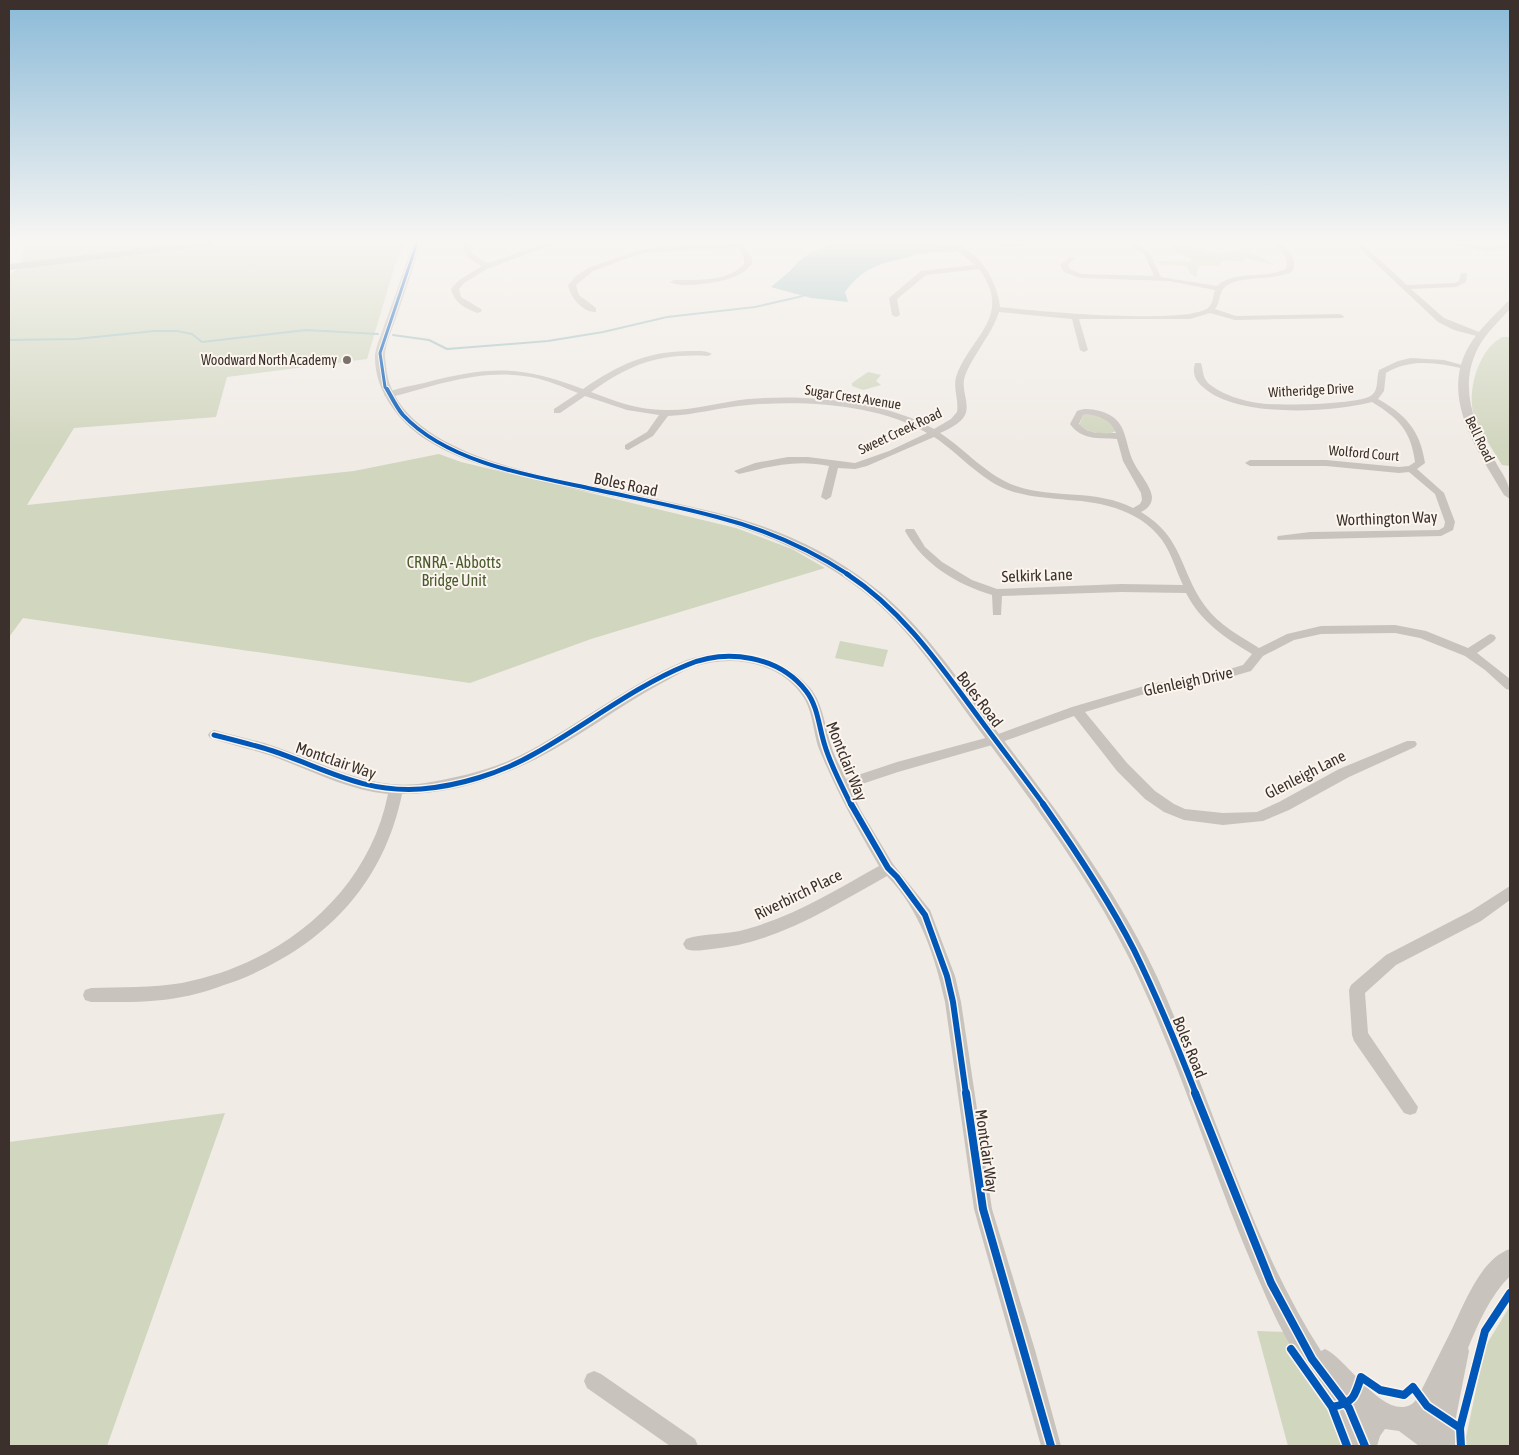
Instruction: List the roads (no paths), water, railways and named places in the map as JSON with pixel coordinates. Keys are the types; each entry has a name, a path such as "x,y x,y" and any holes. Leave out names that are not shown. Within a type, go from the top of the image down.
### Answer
{"street":[{"name":"Boles Road","path":"394,311 380,353 380,369 383,383 398,410 411,423 447,447 470,457 518,471 686,510 753,528 813,554 867,588 893,610 916,635 995,740 1084,864 1121,926 1152,989 1272,1285 1310,1355 1346,1404 1365,1446"},
{"name":"Sweet Creek Road","path":"739,471 761,463 795,459 818,461 834,466 856,466 873,462 934,433 960,416 963,408 960,378 987,332 995,311"},
{"path":"1015,311 1075,317 1190,317 1207,311"},
{"path":"1213,311 1235,318 1340,316"},
{"path":"1431,311 1441,320 1481,336"},
{"name":"Bell Road","path":"1504,311 1481,336 1464,368 1464,402 1472,428 1510,495"},
{"path":"1075,317 1084,350"},
{"path":"557,411 614,372 634,362 693,352 708,354"},
{"name":"Witheridge Drive","path":"1198,365 1196,371 1199,379 1209,388 1222,396 1257,406 1308,406 1355,403 1372,399 1380,392 1382,372 1393,364 1423,361 1464,368"},
{"name":"Sugar Crest Avenue","path":"388,395 476,374 507,371 534,376 583,394 640,411 665,413 748,402 797,402 888,413 904,418 934,433 997,482 1022,491 1107,502 1134,512 1157,527 1169,543 1188,589 1207,616 1233,638 1259,653"},
{"name":"Wolford Court","path":"1250,464 1326,463 1373,469 1411,469 1420,463 1420,456 1407,427 1401,417 1372,399"},
{"path":"1121,436 1083,433 1074,424 1080,413 1094,412 1114,420 1119,426 1128,461 1146,493 1147,500 1144,506 1134,512"},
{"path":"628,447 651,435 660,425 665,413"},
{"path":"826,496 834,466"},
{"name":"Worthington Way","path":"1282,538 1310,535 1441,534 1449,528 1450,522 1439,493 1411,469"},
{"name":"Selkirk Lane","path":"910,531 923,552 944,567 966,581 985,590 997,593 1121,588 1188,589"},
{"path":"997,593 997,612"},
{"name":"Glenleigh Drive","path":"841,786 898,767 995,740 1076,710 1151,688 1220,676 1246,668 1259,653 1291,637 1321,630 1395,629 1422,634 1469,653 1489,667 1510,686"},
{"path":"1469,653 1490,638"},
{"name":"Montclair Way","path":"214,735 273,751 350,781 372,787 396,789 448,785 501,770 533,755 647,686 687,665 703,660 732,656 752,658 788,672 801,684 813,704 825,747 841,786 888,868 903,884 925,916 947,976 953,1002 983,1209 1051,1446"},
{"name":"Glenleigh Lane","path":"1076,710 1122,767 1150,795 1169,808 1184,814 1223,818 1258,817 1284,806 1344,773 1410,744"},
{"path":"91,995 158,993 209,983 260,963 312,930 344,901 374,854 389,821 396,789"},
{"name":"Riverbirch Place","path":"691,944 732,940 770,930 801,916 888,868"},
{"path":"1410,1107 1360,1035 1357,990 1392,960 1476,916 1510,892"},
{"path":"1365,1446 1367,1433 1372,1424 1381,1418 1416,1416 1427,1406 1477,1301 1493,1277 1510,1260"},
{"name":"Boles Road","path":"1287,1312 1348,1386 1365,1402 1397,1418"},
{"path":"1443,1446 1444,1417 1454,1373 1458,1342"},
{"path":"594,1381 688,1446"},
{"path":"1397,1418 1416,1426 1436,1446"}],"waterway":[{"path":"393,335 429,340 447,349 548,341 603,332 667,317 721,311"},
{"path":"9,340 76,339 154,331 177,331 192,334 202,342 306,330 378,334"}],"place":[{"name":"Woodward North Academy","path":"347,360"}],"park label":[{"name":"CRNRA - Abbotts Bridge Unit","path":"454,571"}]}
